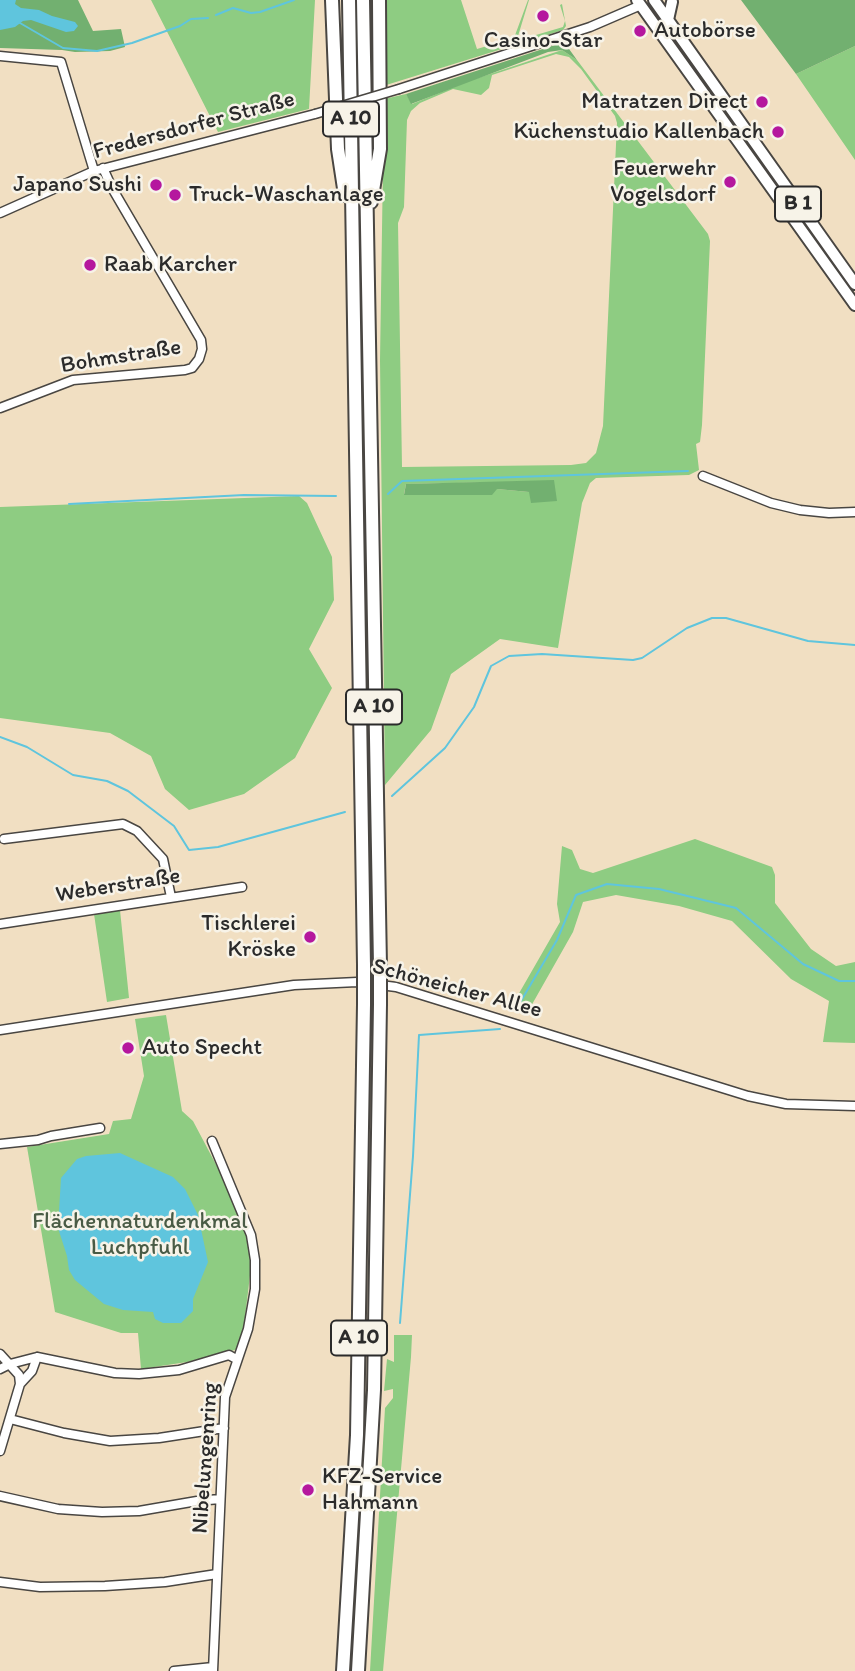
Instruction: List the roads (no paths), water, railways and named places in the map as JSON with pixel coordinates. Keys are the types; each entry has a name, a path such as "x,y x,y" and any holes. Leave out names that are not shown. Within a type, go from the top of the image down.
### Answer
{"highway":[{"path":"332,0 338,149 359,238"},
{"name":"A 10","path":"349,0 359,238 372,449 380,965 374,1390 358,1671"},
{"name":"A 10","path":"343,1671 358,1435 365,965 359,238 363,0"},
{"path":"359,238 380,149 379,0"}],"main road":[{"path":"668,20 673,1"},
{"name":"B 1","path":"647,2 668,20 855,284"},
{"name":"B 1","path":"647,2 855,305"}],"street":[{"name":"Fredersdorfer Straße","path":"0,213 99,170 316,114 590,27 647,2 673,1"},
{"path":"0,56 61,62 99,170"},
{"name":"Bohmstraße","path":"0,408 73,380 185,370 192,368 200,359 201,340 99,170"},
{"path":"704,476 771,503 817,513 855,512"},
{"path":"4,839 123,824 137,831 163,859 171,897"},
{"name":"Weberstraße","path":"0,924 242,887"},
{"name":"Schöneicher Allee","path":"0,1030 294,985 357,982 402,989 748,1096 786,1104 855,1106"},
{"path":"0,1144 100,1128"},
{"name":"Nibelungenring","path":"174,1671 213,1669 226,1390 253,1308 255,1259 246,1218 212,1141"},
{"path":"0,1354 19,1376 20,1384 0,1451"},
{"path":"0,1369 37,1357 125,1374 179,1370 229,1355 236,1359"},
{"path":"20,1384 32,1371 37,1357"},
{"path":"10,1419 110,1441 159,1438 224,1428"},
{"path":"0,1496 58,1509 102,1513 220,1500"},
{"path":"0,1582 40,1587 105,1587 217,1574"}],"water":[{"path":"0,0 16,0 15,4 21,8 39,10 75,22 78,26 74,31 66,32 31,20 0,30"},
{"path":"120,1153 173,1177 185,1189 198,1215 208,1262 193,1299 193,1311 181,1323 163,1323 155,1319 153,1312 123,1310 104,1304 75,1280 69,1270 58,1228 61,1178 77,1159"}],"waterway":[{"path":"216,15 233,8 251,13 260,12 294,0"},
{"path":"20,23 63,48 97,51 132,43 180,26 191,19 208,18"},
{"path":"388,494 402,481 688,471"},
{"path":"69,504 244,495 336,496"},
{"path":"392,796 445,748 474,707 491,666 509,656 542,654 633,660 642,658 687,628 712,618 726,618 808,641 855,645"},
{"path":"0,737 27,747 73,775 107,781 128,791 174,826 189,850 218,847 345,812"},
{"path":"515,1011 557,940 576,895 607,884 659,889 736,908 803,964 839,981 855,981"},
{"path":"400,1323 419,1035 500,1029"}],"place":[{"name":"Casino-Star","path":"543,16"},
{"name":"Autobörse","path":"640,31"},
{"name":"Matratzen Direct","path":"762,102"},
{"name":"Küchenstudio Kallenbach","path":"778,132"},
{"name":"Feuerwehr Vogelsdorf","path":"730,182"},
{"name":"Japano Sushi","path":"156,185"},
{"name":"Truck-Waschanlage","path":"175,195"},
{"name":"Raab Karcher","path":"90,265"},
{"name":"Tischlerei Kröske","path":"310,937"},
{"name":"Auto Specht","path":"128,1048"},
{"name":"KFZ-Service Hahmann","path":"308,1490"}],"park label":[{"name":"Flächennaturdenkmal Luchpfuhl","path":"140,1235"}]}
